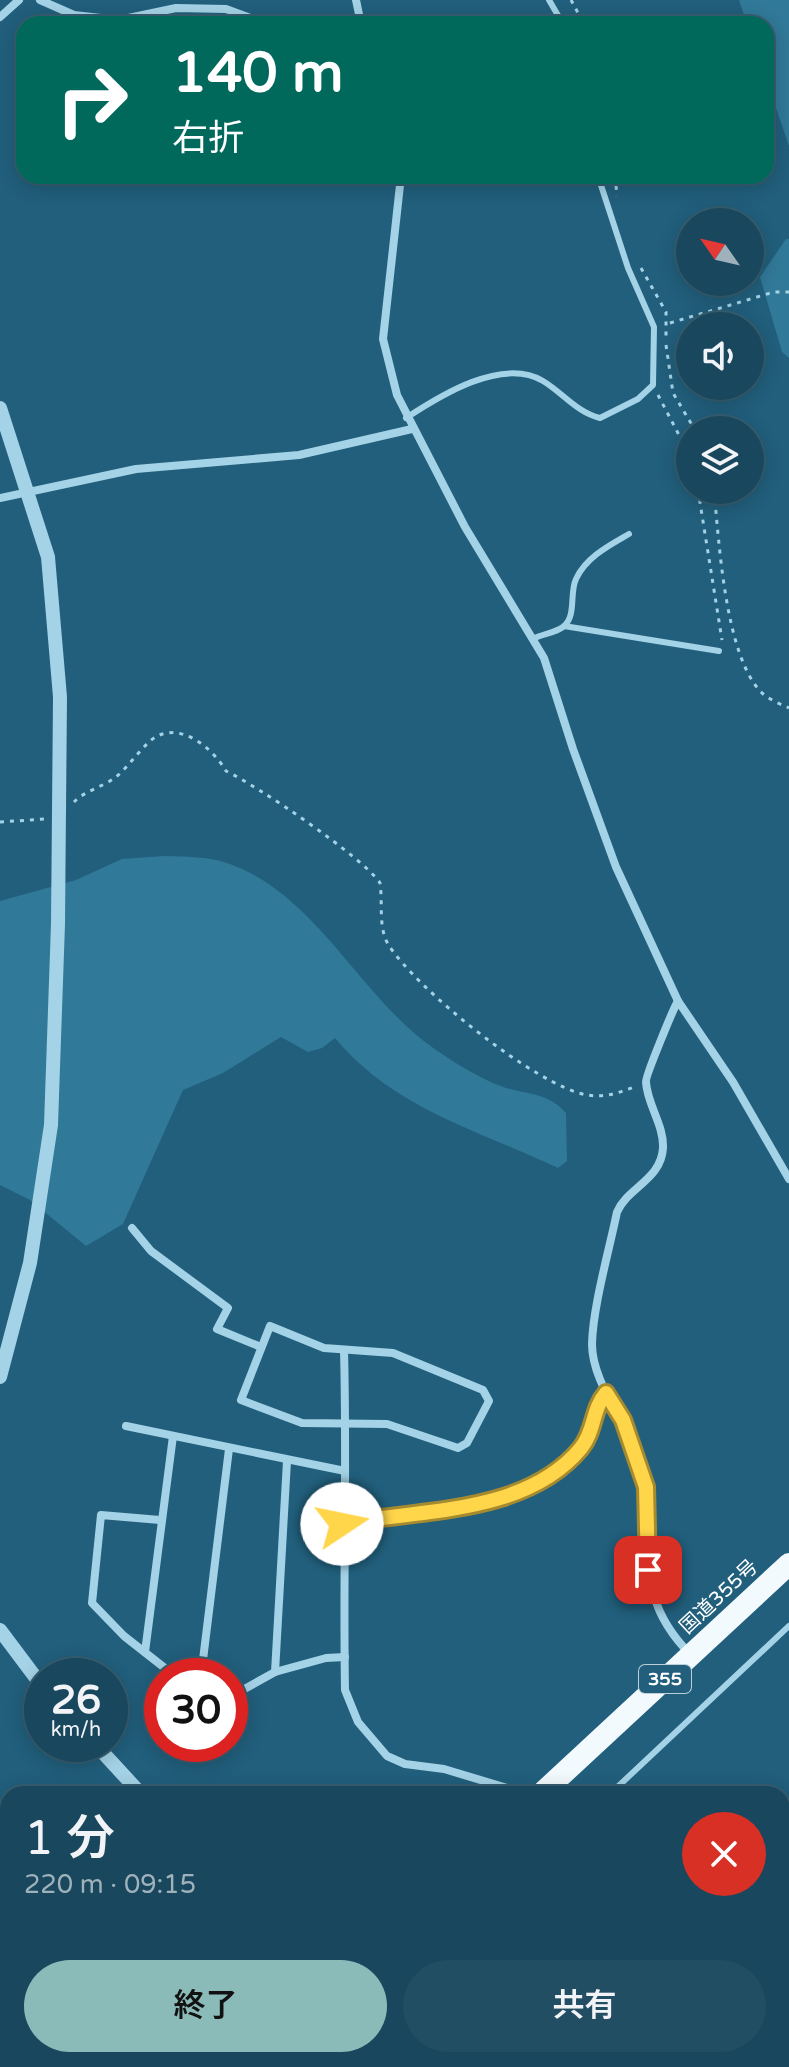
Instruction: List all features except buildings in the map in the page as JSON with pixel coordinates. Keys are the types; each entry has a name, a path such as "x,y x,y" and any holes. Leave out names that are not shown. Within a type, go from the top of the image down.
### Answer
{"highway":[{"name":"国道355号","path":"550,1786 789,1564"}],"street":[{"path":"0,17 19,0"},
{"path":"40,0 83,16"},
{"path":"138,16 176,8 226,9 245,16"},
{"path":"400,184 383,339 386,362 406,418 465,527 533,639 552,681 616,867 678,1001 733,1082 789,1179"},
{"path":"0,408 48,557 56,625 60,818 51,1125 30,1263 0,1377"},
{"path":"0,498 136,469 299,455 412,429"},
{"path":"678,1001 665,1037 649,1067 646,1083 663,1146 652,1175 627,1196 617,1212 592,1342 596,1371 623,1420 646,1487 649,1500 646,1557 656,1608 691,1655"},
{"path":"132,1228 151,1251 228,1308 217,1329 261,1347"},
{"path":"270,1326 312,1345 344,1350 393,1353 483,1390 489,1401 467,1443 458,1448 387,1424 302,1423 241,1400 270,1326"},
{"path":"344,1350 346,1423 342,1524 349,1703 374,1745 387,1756 405,1764 444,1769 500,1786"},
{"path":"342,1524 397,1513 473,1506 537,1482 560,1469 584,1445 594,1409 606,1393"},
{"path":"126,1426 345,1471"},
{"path":"145,1652 173,1436"},
{"path":"203,1658 229,1449"},
{"path":"275,1672 287,1461"},
{"path":"152,1658 124,1636 92,1603 101,1515 160,1520"},
{"path":"0,1630 24,1662"},
{"path":"248,1687 275,1672 326,1658 345,1657"},
{"path":"112,1762 134,1786"}],"lane":[{"path":"406,418 432,401 494,376 535,377 581,411 600,418 638,399 653,385 654,327 628,268 601,184"},
{"path":"564,626 571,614 573,586 579,573 598,554 629,534"},
{"path":"533,639 564,626 719,651"},
{"path":"619,1786 789,1626"}],"path":[{"path":"654,327 774,292 789,292"},
{"path":"653,385 676,429"},
{"path":"700,504 723,649 719,651"},
{"path":"716,504 726,595 740,650 761,692 789,708"},
{"path":"0,822 60,818 79,796 93,793 117,776 153,739 167,733 194,738 218,756 226,771 351,855 376,877 380,883 383,931 387,942 417,980 473,1028 569,1090 609,1095 646,1083"}],"shaded area":[{"path":"739,0 789,0 789,146 774,102 774,16 744,16"},
{"path":"789,239 789,358 782,352 764,291 764,271"},
{"path":"164,856 222,861 261,879 289,899 314,923 384,1004 436,1050 488,1080 545,1098 559,1106 566,1113 567,1161 558,1168 410,1100 383,1083 335,1038 322,1048 308,1052 281,1037 223,1073 183,1090 123,1224 86,1246 30,1200 0,1185 0,901 76,880 122,859"}],"route":[{"path":"342,1524 397,1513 473,1506 537,1482 560,1469 584,1445 594,1409 606,1393 623,1420 646,1487 649,1500 648,1570"}]}
